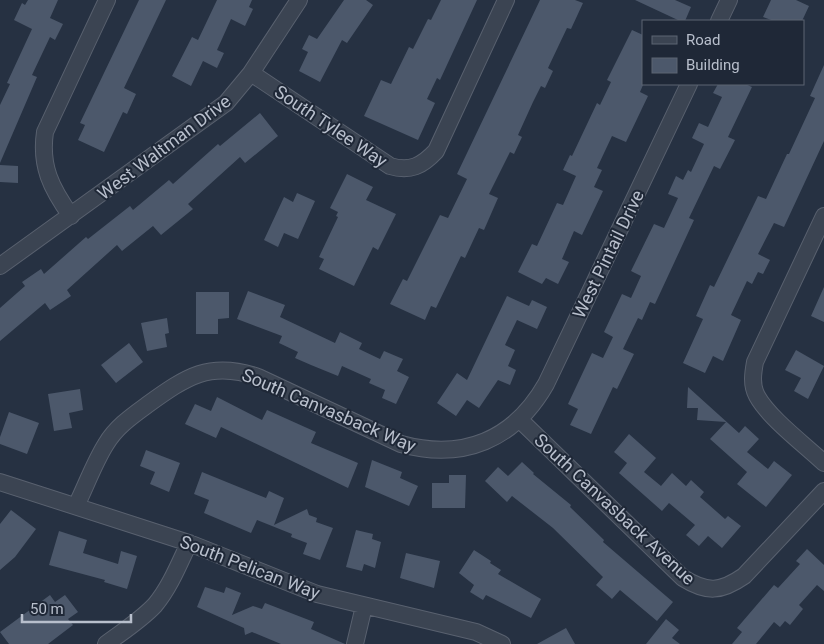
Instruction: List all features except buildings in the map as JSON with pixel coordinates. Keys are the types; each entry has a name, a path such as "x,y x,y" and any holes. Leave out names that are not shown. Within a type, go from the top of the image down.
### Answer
{"street":[{"path":"71,216 49,182 43,158 45,132 106,0"},
{"name":"West Waltman Drive","path":"0,266 226,103 251,73 299,0"},
{"name":"South Tylee Way","path":"251,73 390,166 401,170 415,168 427,161 436,152 506,0"},
{"path":"719,20 729,0"},
{"name":"West Pintail Drive","path":"519,419 546,384 689,85"},
{"path":"824,216 755,362 752,379 756,395 766,409 824,463"},
{"name":"South Canvasback Way","path":"76,506 106,444 116,431 177,383 192,375 208,370 242,371 401,444 418,448 451,450 468,447 500,434 519,419"},
{"name":"South Canvasback Avenue","path":"519,419 683,578 698,586 714,589 731,586 744,576 824,491"},
{"name":"South Pelican Way","path":"0,482 189,543 317,594 476,632 502,644"},
{"path":"106,644 142,617 154,605 165,591 189,543"},
{"path":"355,644 364,606"}]}
